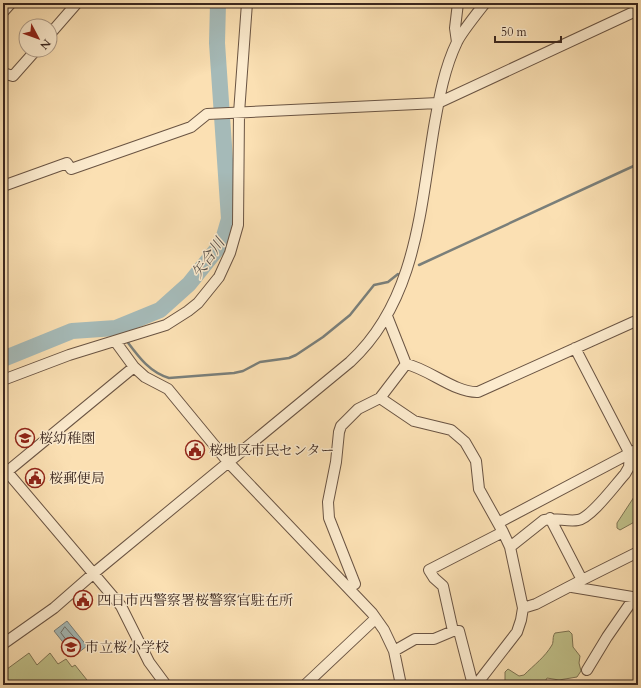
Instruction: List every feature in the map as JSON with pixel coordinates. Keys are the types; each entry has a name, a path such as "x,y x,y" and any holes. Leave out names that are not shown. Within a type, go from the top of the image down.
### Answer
{"street":[{"path":"3,12 11,3"},
{"path":"58,25 77,3"},
{"path":"3,380 69,355 166,325 188,311 209,290 225,264 238,225 236,113 247,3"},
{"path":"457,42 455,28 458,3"},
{"path":"3,644 54,608 94,573 350,362 371,340 387,316 403,283 411,257 443,80 457,42 485,3"},
{"path":"3,186 67,163 71,169 184,130 191,127 207,114 438,103 638,10"},
{"path":"3,73 13,76 29,58"},
{"path":"387,316 406,364"},
{"path":"406,364 416,366 462,389 478,392 638,320"},
{"path":"117,340 134,367 144,377 168,389 229,463 372,613 384,630 394,651 401,685"},
{"path":"510,547 540,522 550,518 572,521 584,518 625,474 629,467 634,451 575,348"},
{"path":"355,584 329,518 328,502 336,462 339,432 341,426 358,409 380,398 406,364"},
{"path":"134,367 4,471 94,573 121,606 149,662 166,685"},
{"path":"380,398 414,421 446,429 461,436 476,461 479,489 510,547 523,608 517,632 475,685"},
{"path":"453,631 443,586 434,578 429,570 634,451"},
{"path":"550,518 582,580"},
{"path":"523,608 536,604 638,552"},
{"path":"572,586 636,598 607,637 587,670"},
{"path":"305,685 375,619"},
{"path":"394,651 415,639 434,639 453,631 459,631 475,685"}],"green space":[{"path":"638,487 638,520 620,530 617,528 617,523 634,497"},
{"path":"569,631 572,634 573,647 580,656 579,663 581,671 577,677 559,680 547,678 543,685 502,685 505,680 505,672 508,669 519,676 524,675 543,657 553,644 555,633"},
{"path":"29,653 37,665 50,653 58,664 66,659 72,667 75,665 91,685 3,685 3,672"}],"water":[{"path":"67,621 87,646 74,656 54,631"}],"waterway":[{"name":"矢合川","path":"3,359 72,331 116,328 160,310 189,284 222,243 229,219 217,43 218,3"},
{"path":"419,265 638,164"},
{"path":"126,340 150,368 169,378 243,371 260,362 289,358 296,355 323,337 350,315 374,285 388,282 398,274"},
{"path":"116,328 123,336"}],"place":[{"name":"桜幼稚園","path":"25,438"},
{"name":"桜地区市民センター","path":"195,450"},
{"name":"桜郵便局","path":"35,478"},
{"name":"四日市西警察署桜警察官駐在所","path":"83,600"},
{"name":"市立桜小学校","path":"71,647"}]}
